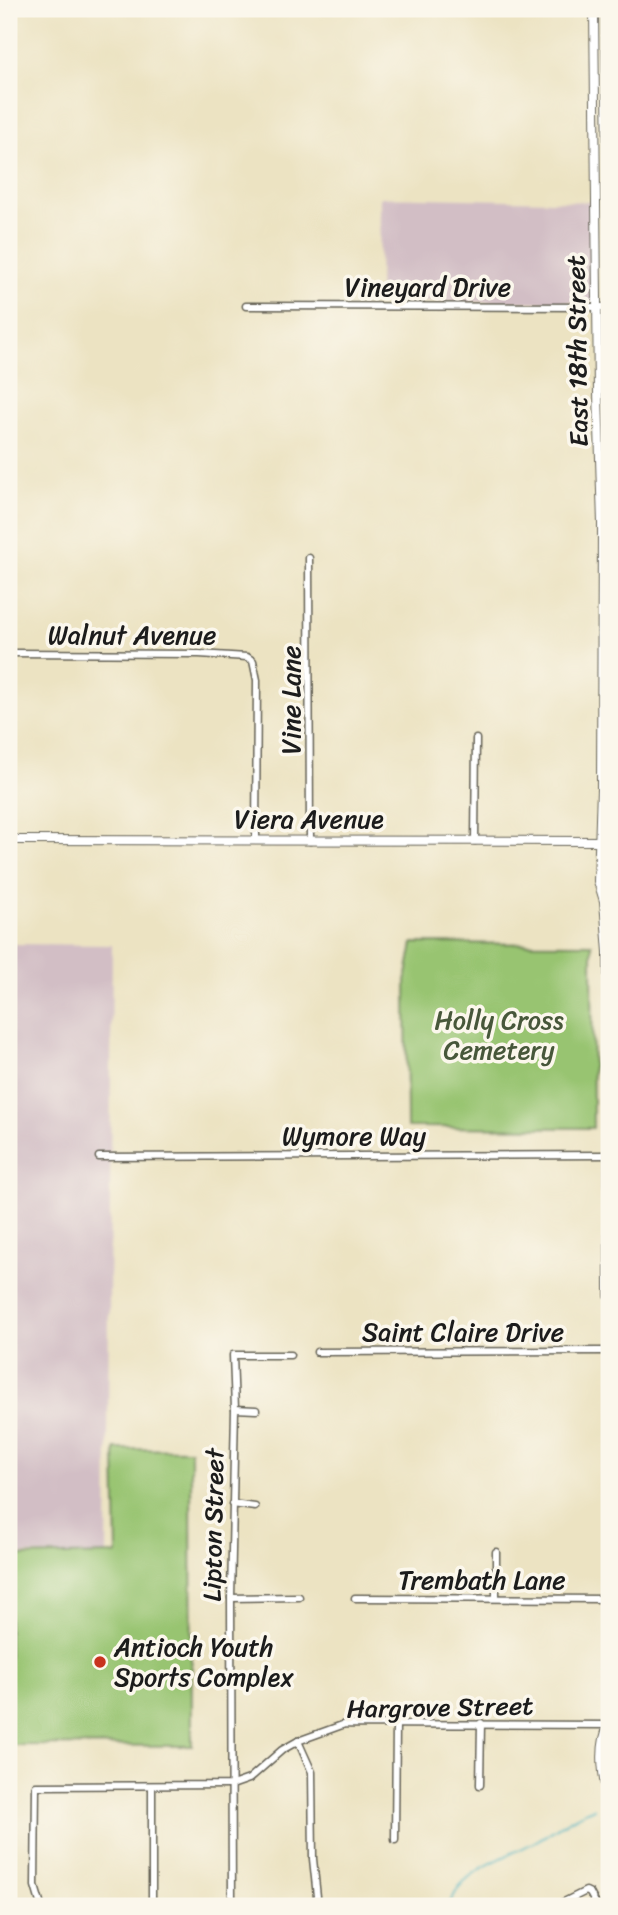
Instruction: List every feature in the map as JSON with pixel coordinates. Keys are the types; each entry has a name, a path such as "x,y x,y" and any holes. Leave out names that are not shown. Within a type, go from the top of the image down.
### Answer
{"main road":[{"name":"East 18th Street","path":"594,9 597,307 605,524 604,841 598,881 604,901 608,952 609,1296"},
{"name":"East 18th Street","path":"606,9 609,236"},
{"name":"Viera Avenue","path":"9,840 604,841"},
{"name":"East 18th Street","path":"604,901 609,883"},
{"path":"609,1698 609,1726 603,1736 609,1804"}],"street":[{"path":"595,121 608,121"},
{"name":"Vineyard Drive","path":"246,306 609,307"},
{"name":"Vine Lane","path":"309,558 310,841"},
{"name":"Walnut Avenue","path":"9,653 247,657 253,662 257,680 256,840"},
{"path":"475,841 476,739"},
{"name":"Wymore Way","path":"99,1157 608,1155"},
{"name":"Saint Claire Drive","path":"317,1352 609,1351"},
{"name":"Lipton Street","path":"232,1906 233,1355 290,1355"},
{"path":"235,1409 256,1410"},
{"path":"232,1504 255,1507"},
{"path":"496,1552 496,1597"},
{"path":"231,1598 299,1597"},
{"name":"Trembath Lane","path":"355,1598 609,1599"},
{"path":"480,1785 481,1723"},
{"name":"Hargrove Street","path":"232,1786 248,1779 282,1750 298,1741 345,1724 609,1726"},
{"path":"396,1840 397,1724"},
{"path":"298,1741 312,1772 313,1859 318,1906"},
{"path":"41,1906 35,1886 36,1786 232,1786"},
{"path":"152,1786 152,1906"},
{"path":"556,1906 569,1903 586,1891 597,1906"}],"shaded area":[{"path":"380,197 593,202 594,302 379,302"},
{"path":"9,944 112,945 107,1554 9,1554"}],"green space":[{"name":"Holly Cross Cemetery","path":"413,943 592,944 593,1128 407,1127 406,980"},
{"name":"Antioch Youth Sports Complex","path":"115,1449 191,1450 192,1746 9,1745 9,1556 117,1554"}],"waterway":[{"path":"448,1906 459,1887 476,1872 594,1808"}],"place":[{"name":"Antioch Youth Sports Complex","path":"100,1662"}]}
